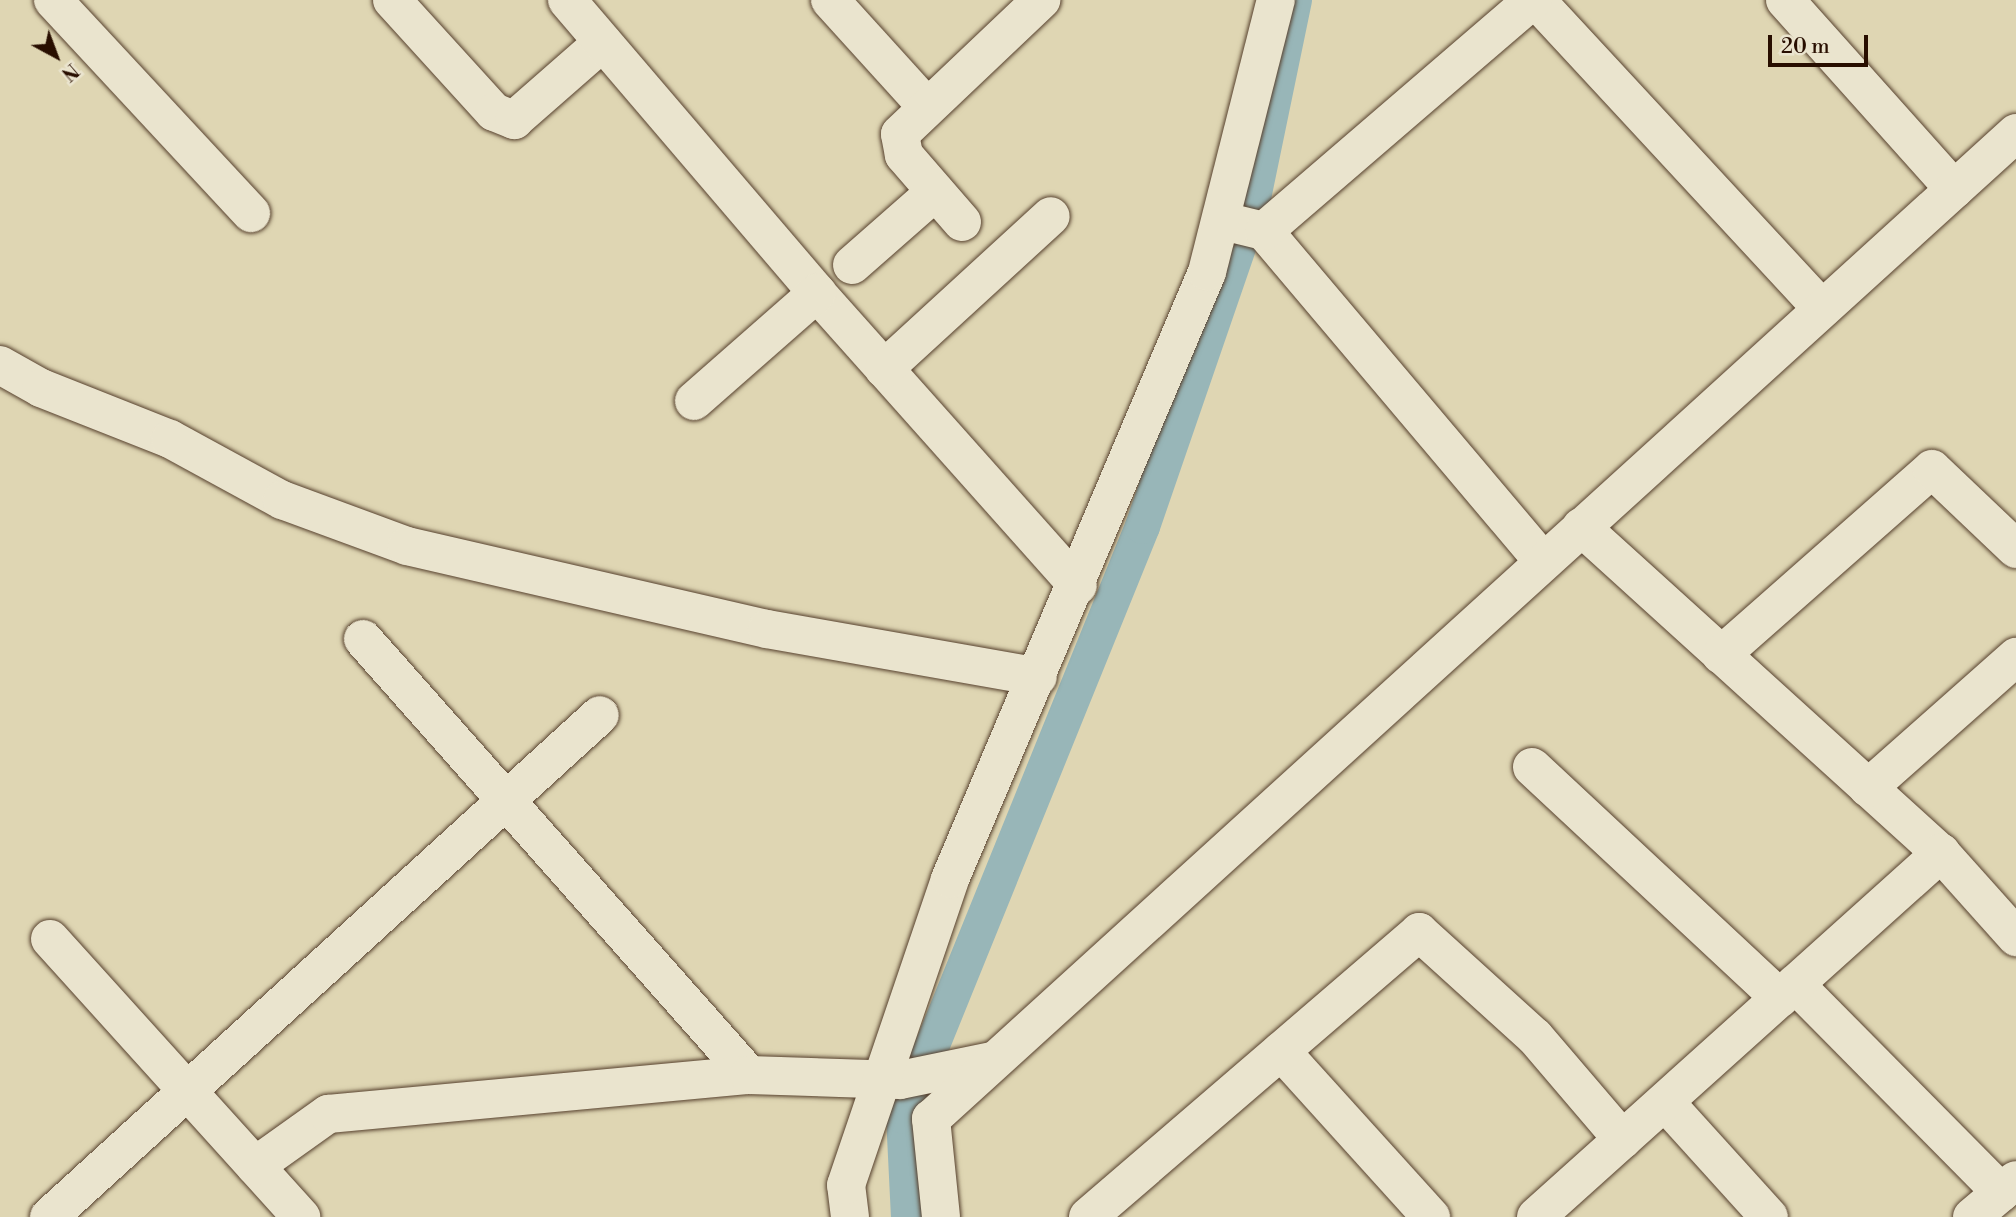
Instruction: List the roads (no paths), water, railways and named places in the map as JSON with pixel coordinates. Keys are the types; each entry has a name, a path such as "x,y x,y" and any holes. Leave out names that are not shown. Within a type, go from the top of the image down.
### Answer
{"street":[{"path":"53,0 251,214"},
{"path":"392,0 494,112 514,120 603,42"},
{"path":"567,0 817,293 1078,586"},
{"path":"830,0 927,107"},
{"path":"962,222 904,155 900,134 1041,0"},
{"path":"1248,228 1535,0 1822,309"},
{"path":"1784,0 1954,189"},
{"path":"850,1217 846,1185 906,1078 950,879 1078,586 1248,228 1270,6"},
{"path":"941,1217 930,1119 2016,133"},
{"path":"852,265 935,192"},
{"path":"884,369 1051,216"},
{"path":"1248,228 1544,561"},
{"path":"694,401 817,293"},
{"path":"0,365 41,388 170,439 282,500 407,546 767,629 1038,677"},
{"path":"1721,655 1932,469 2016,549"},
{"path":"1581,527 1941,853 2013,929"},
{"path":"363,639 508,799 750,1075"},
{"path":"1868,788 2016,657"},
{"path":"49,1217 600,715"},
{"path":"1532,767 2009,1186 1972,1217"},
{"path":"1536,1217 1941,853"},
{"path":"1088,1217 1419,932 1535,1037 1623,1140"},
{"path":"50,939 301,1217"},
{"path":"1281,1051 1431,1217"},
{"path":"255,1166 328,1114 750,1075 906,1078 998,1060"},
{"path":"1665,1102 1769,1217"}],"waterway":[{"path":"908,1217 903,1116 1142,526 1250,212 1294,0"}]}
